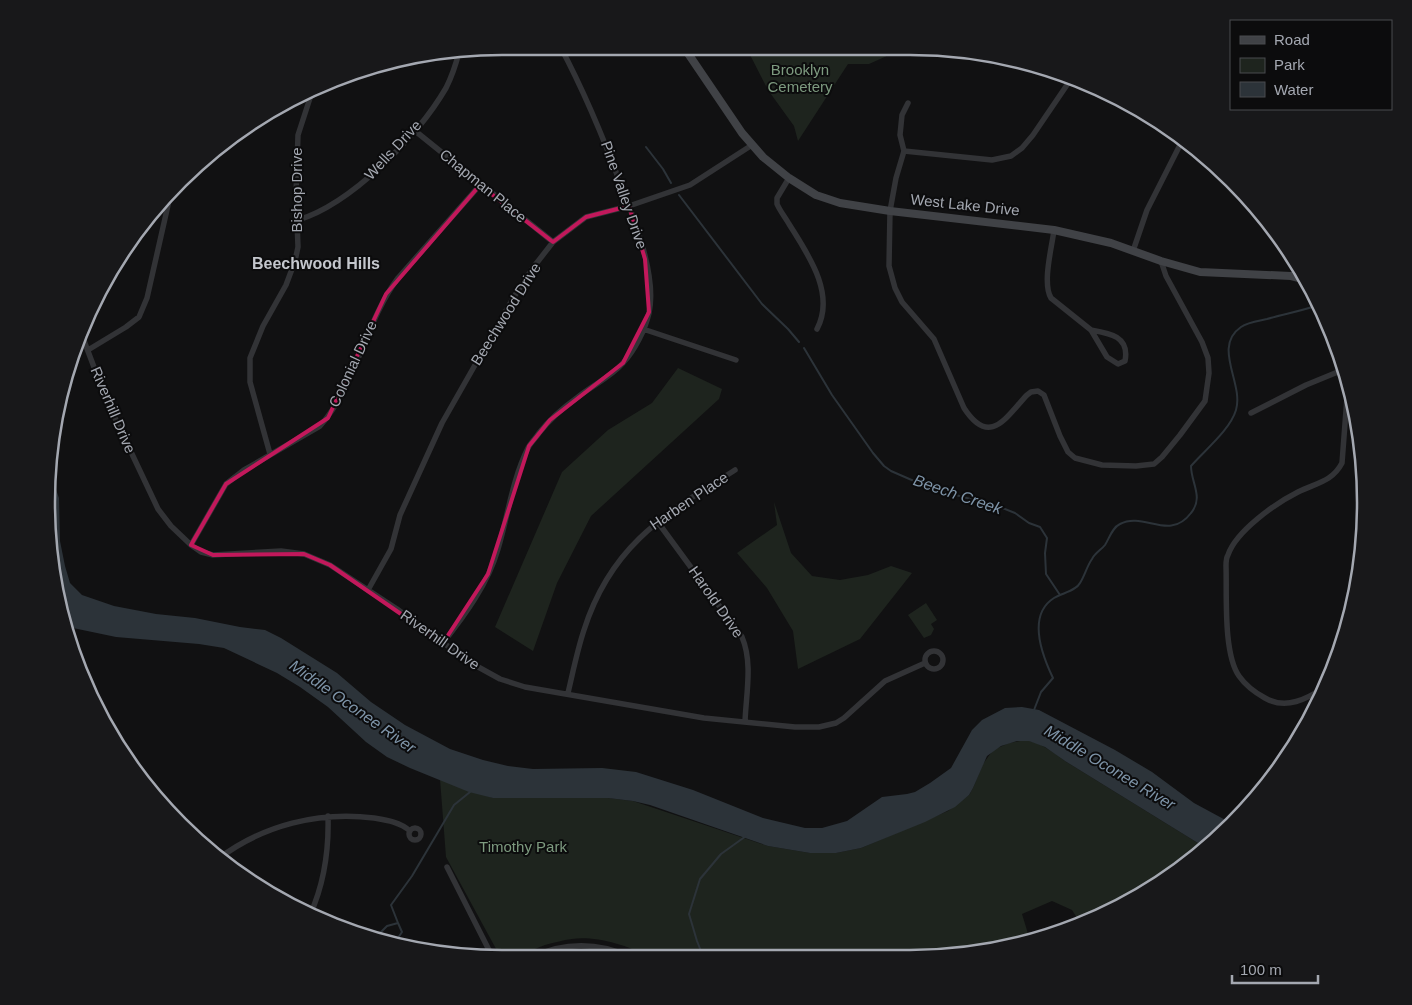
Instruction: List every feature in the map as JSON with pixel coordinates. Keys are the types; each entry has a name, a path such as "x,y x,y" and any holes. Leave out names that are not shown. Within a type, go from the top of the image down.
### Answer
{"main road":[{"name":"West Lake Drive","path":"689,55 752,146 806,190 828,199 890,211 1054,230 1112,243 1161,261 1200,272 1296,277"}],"street":[{"name":"Pine Valley Drive","path":"443,643 466,613 488,574 498,550 509,504 529,446 550,420 623,363 634,347 649,312 650,289 641,239 602,132 564,55"},
{"name":"Wells Drive","path":"298,220 311,216 336,203 359,186 388,160 414,130 446,87 457,58"},
{"path":"904,151 992,160 1011,156 1022,148 1033,135 1068,84"},
{"name":"Bishop Drive","path":"270,454 250,382 249,369 255,344 286,285 295,261 298,247 296,184 298,135 311,98"},
{"path":"908,103 902,115 900,135 904,151 896,178 890,211 889,266 895,288 902,302 934,340 954,388 970,418 980,427 989,428 998,425 1006,419 1027,395 1038,391 1044,395 1060,436 1068,452 1075,458 1102,465 1136,466 1154,464 1162,457 1205,401 1209,372 1208,358 1202,342 1166,276 1161,261"},
{"name":"Chapman Place","path":"414,130 553,242"},
{"path":"1133,251 1147,210 1180,145"},
{"name":"Beechwood Drive","path":"368,590 391,549 400,515 442,423 512,300 532,269 553,242 586,218 629,206 690,185 752,146"},
{"path":"789,178 777,198 777,204 806,251 817,275 824,308 822,319 816,328"},
{"name":"Colonial Drive","path":"191,545 226,484 270,454 312,432 328,418 355,364 386,294 480,184"},
{"path":"88,350 139,317 147,298 168,205"},
{"path":"1054,230 1048,277 1048,292 1051,298 1090,330 1106,357 1118,364 1125,361 1125,348 1121,340 1116,336 1090,330"},
{"path":"643,329 736,360"},
{"name":"Riverhill Drive","path":"85,342 106,399 158,509 171,526 191,545 201,552 213,555 281,552 304,554 330,565 471,663 500,679 524,687 568,693 704,718 795,727 819,727 836,723 844,718 885,681 925,664"},
{"path":"1252,413 1306,385 1337,372"},
{"path":"1313,695 1299,702 1286,704 1271,702 1247,687 1237,673 1229,646 1227,555 1243,532 1279,503 1298,492 1328,479 1337,472 1342,463 1347,411"},
{"name":"Harben Place","path":"568,693 584,630 596,599 625,552 657,521 735,470"},
{"name":"Harold Drive","path":"657,521 744,642 749,658 745,722"},
{"path":"313,907 325,871 328,816"},
{"path":"225,854 249,840 283,825 310,818 348,816 378,819 400,824 410,830"},
{"path":"447,867 489,950"},
{"path":"551,950 575,946 608,950"}],"highlighted area":[{"path":"480,185 553,242 586,217 629,206 645,259 649,312 623,363 550,420 529,446 488,574 443,643 330,565 304,554 213,555 191,545 226,484 328,418 386,294"}],"green space":[{"name":"Brooklyn Cemetery","path":"750,55 889,55 869,64 848,64 798,141 794,126 768,90"},
{"path":"678,368 722,389 719,399 591,516 557,583 533,651 495,627 562,472 608,430 652,403"},
{"path":"774,502 791,553 812,576 840,580 868,575 891,566 912,573 860,639 798,669 793,631 767,588 737,553 777,525"},
{"path":"926,603 937,620 931,624 934,629 931,635 924,638 908,615"},
{"name":"Timothy Park","path":"1026,740 1047,748 1199,844 1158,875 1107,904 1081,916 1077,918 1072,910 1052,901 1022,914 1028,934 968,946 909,950 634,950 610,942 580,938 545,945 532,950 497,950 446,857 440,779 493,798 608,798 633,801 768,846 810,853 836,853 861,848 948,811 969,795 983,764 993,750 1009,743"}],"water":[{"name":"Middle Oconee River","path":"55,488 59,498 60,541 65,566 70,583 82,595 114,606 265,630 337,673 371,702 405,725 450,749 483,760 533,769 602,768 636,772 693,790 763,818 805,828 822,828 847,821 882,797 915,792 930,783 951,768 972,730 982,720 1005,708 1022,707 1039,710 1115,750 1152,772 1194,803 1225,820 1199,844 1045,747 1029,741 1017,741 1001,746 987,756 969,795 955,807 925,822 861,848 836,853 810,853 768,846 650,805 633,801 608,798 493,798 469,792 387,757 366,742 328,707 300,687 277,673 224,648 116,637 73,628 59,561 56,532"}],"waterway":[{"name":"Beech Creek","path":"646,147 671,183"},
{"name":"Beech Creek","path":"679,195 762,304 799,342"},
{"path":"1034,710 1041,692 1053,678 1041,647 1039,636 1041,614 1046,605 1054,598 1078,586 1093,557 1105,545 1113,530 1120,524 1138,521 1165,526 1174,525 1183,521 1191,513 1195,507 1197,496 1191,466 1223,432 1236,410 1236,388 1229,355 1229,345 1233,335 1247,324 1312,307"},
{"name":"Beech Creek","path":"804,348 832,395 884,466 930,488 1000,507 1040,527 1047,538 1045,553 1046,574 1060,595"},
{"path":"380,933 387,926 398,923 391,905 412,876 454,805 470,792"},
{"path":"701,950 689,914 700,879 721,854 746,836"},
{"path":"398,923 402,932 398,937"}],"district":[{"name":"Beechwood Hills","path":"316,263"}]}
